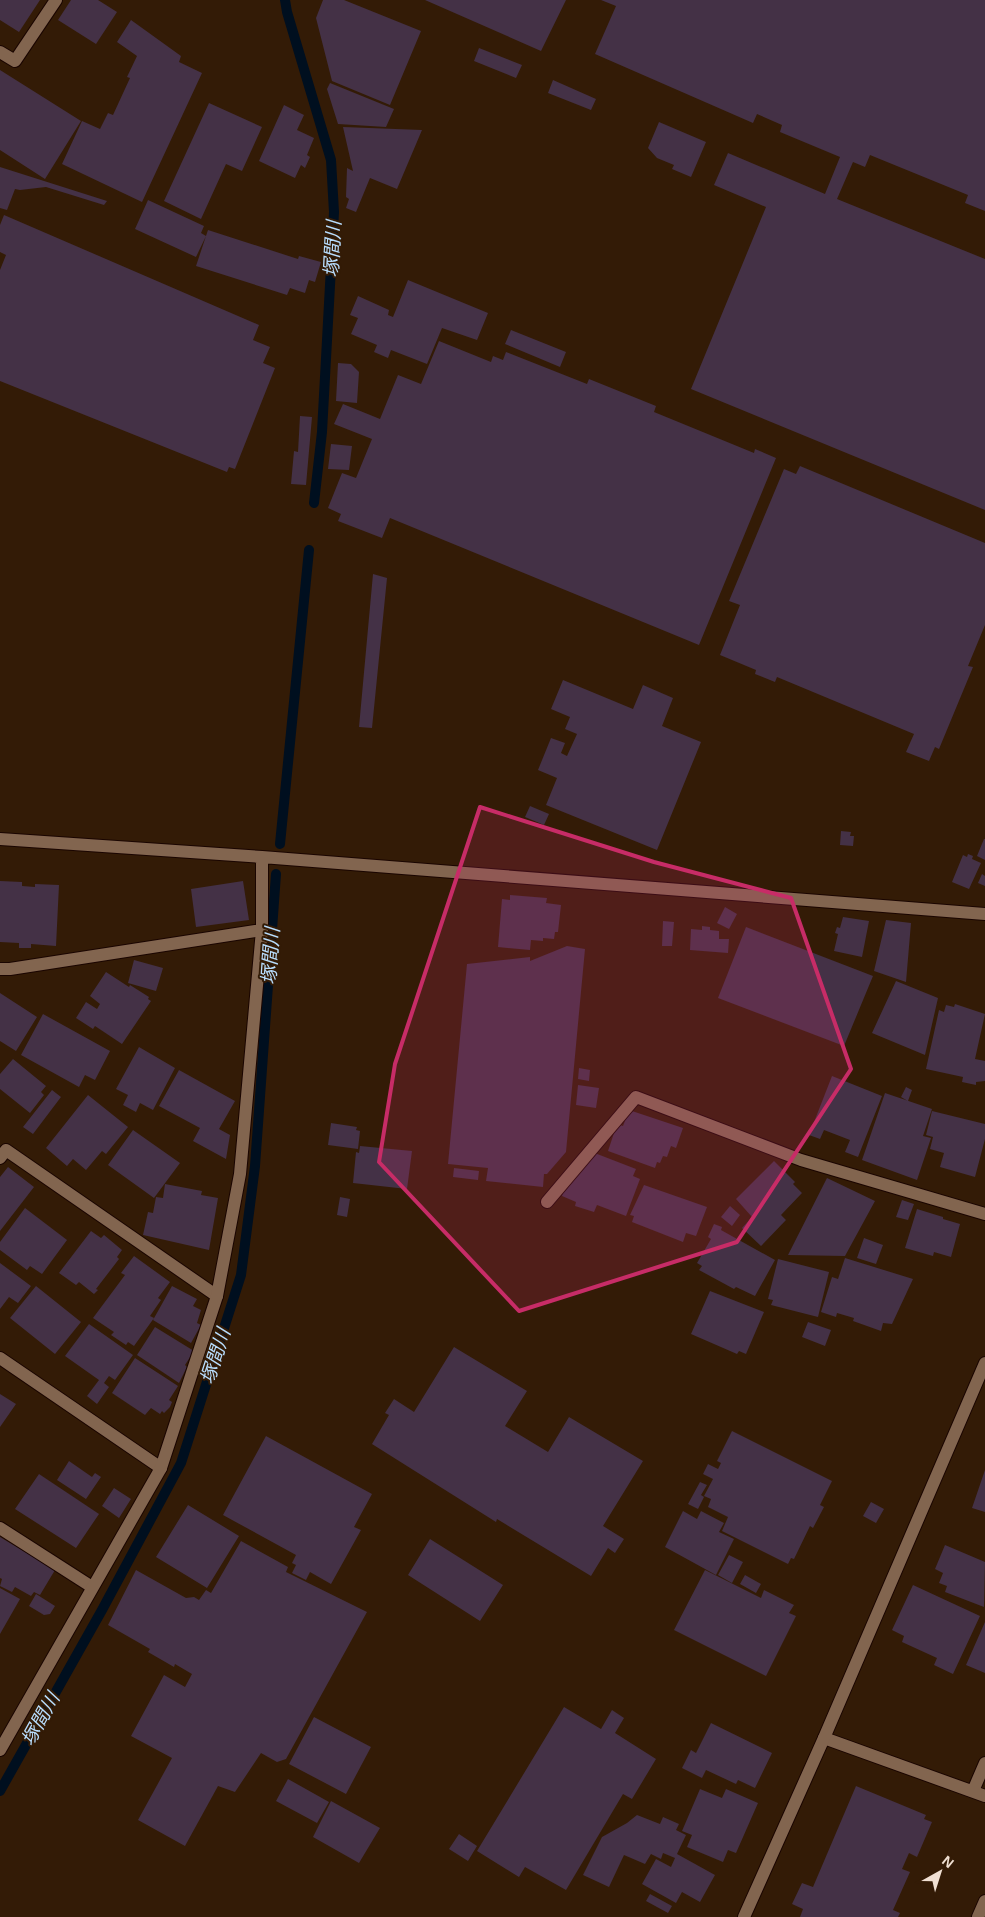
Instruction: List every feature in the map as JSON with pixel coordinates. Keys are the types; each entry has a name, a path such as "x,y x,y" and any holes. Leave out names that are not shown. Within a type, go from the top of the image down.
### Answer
{"street":[{"path":"0,52 15,61 56,0"},
{"path":"0,839 262,857 985,914"},
{"path":"0,1750 161,1468 217,1296 240,1174 262,930 262,857"},
{"path":"0,969 262,930"},
{"path":"547,1202 636,1097 801,1160 985,1214"},
{"path":"0,1158 6,1150 217,1296"},
{"path":"0,1358 161,1468"},
{"path":"744,1917 824,1738 985,1363"},
{"path":"0,1528 92,1587"},
{"path":"824,1738 985,1796"},
{"path":"973,1791 985,1763"},
{"path":"978,1917 985,1901"}],"highlighted area":[{"path":"480,807 654,862 791,898 851,1069 737,1242 519,1311 379,1162 395,1064"}],"building":[{"path":"0,0 40,0 19,32 0,20"},
{"path":"71,0 98,0 117,12 96,44 58,20"},
{"path":"323,0 344,0 421,31 390,105 332,81 316,18"},
{"path":"425,0 566,0 541,51"},
{"path":"601,0 985,0 985,211 965,203 968,195 870,155 865,167 853,162 837,199 985,259 985,510 691,389 766,207 714,185 728,153 825,194 840,157 780,132 782,125 757,114 753,123 595,54 616,6"},
{"path":"131,20 181,56 179,62 202,73 142,202 62,164 82,121 100,129 108,113 113,115 130,78 127,77 137,56 117,42"},
{"path":"479,48 522,65 516,78 474,61"},
{"path":"0,70 81,121 45,179 0,150"},
{"path":"553,80 596,99 591,110 548,93"},
{"path":"330,83 394,109 386,127 338,124 327,89"},
{"path":"209,103 262,127 242,171 226,164 201,219 164,201"},
{"path":"284,105 304,115 297,130 314,138 307,155 310,157 305,168 301,165 295,178 259,161"},
{"path":"659,122 706,142 691,177 672,169 674,165 657,158 648,148"},
{"path":"343,127 422,130 397,189 370,178 356,212 346,208 349,199 346,197 347,168 353,171"},
{"path":"0,167 107,201 104,205 46,187 15,189 7,210 0,208"},
{"path":"148,200 204,226 201,233 206,236 196,257 135,229"},
{"path":"4,215 259,325 253,340 270,347 263,363 275,368 235,469 229,467 227,472 0,381 0,270 6,255 0,252 0,225"},
{"path":"208,230 298,259 299,256 321,262 315,282 309,280 305,293 290,288 287,295 196,266"},
{"path":"408,280 488,313 477,340 442,328 427,364 391,350 388,358 374,352 377,345 351,334 358,318 350,315 358,296 389,310 388,315 393,317"},
{"path":"511,330 566,352 560,367 505,344"},
{"path":"439,341 491,362 493,356 503,360 506,352 587,384 589,379 656,406 654,412 754,453 755,449 776,458 699,645 390,518 382,538 338,521 341,514 328,508 342,473 356,478 372,439 334,424 343,404 380,419 398,375 421,384"},
{"path":"338,363 351,364 359,372 357,403 336,401"},
{"path":"300,416 312,417 306,485 291,484 294,451 298,452"},
{"path":"331,444 352,446 349,470 328,469"},
{"path":"800,466 985,543 985,625 968,666 973,667 939,749 935,747 929,761 906,752 914,734 777,677 775,682 755,674 756,670 720,655 740,605 729,601 784,469 796,474"},
{"path":"373,574 387,578 372,728 359,727"},
{"path":"563,680 633,709 643,685 673,698 662,726 701,742 657,850 546,805 557,778 538,770 551,738 565,743 561,753 567,756 577,734 565,729 570,717 551,709"},
{"path":"530,806 549,814 544,825 525,817"},
{"path":"841,831 851,832 850,836 854,836 853,846 840,845"},
{"path":"985,839 985,860 977,856"},
{"path":"968,854 973,856 972,859 981,863 969,889 952,882 963,855 967,857"},
{"path":"982,874 985,876 985,886 978,883"},
{"path":"0,881 22,882 22,886 35,887 35,884 59,885 56,946 31,944 31,948 19,948 19,943 0,942"},
{"path":"243,881 249,920 196,927 191,889"},
{"path":"510,895 547,898 546,903 561,905 558,932 555,932 554,939 543,938 543,941 531,940 530,950 498,947 502,899 510,900"},
{"path":"725,907 737,914 729,929 717,923"},
{"path":"843,917 869,921 862,957 834,951 838,934 835,933 837,927 840,928"},
{"path":"886,920 911,923 906,982 874,971"},
{"path":"663,921 674,922 672,946 662,946"},
{"path":"702,926 710,927 710,930 719,931 719,939 729,939 728,953 690,950 691,929 702,930"},
{"path":"746,927 873,976 844,1046 718,998"},
{"path":"567,946 585,949 566,1152 547,1174 544,1174 543,1187 486,1181 488,1168 448,1164 467,964 530,957 530,961"},
{"path":"134,960 163,968 156,991 128,983"},
{"path":"106,972 149,997 148,999 151,1001 122,1044 95,1026 93,1029 76,1018 86,1002 97,1009 100,1004 90,996"},
{"path":"896,981 938,998 925,1055 872,1033"},
{"path":"0,993 37,1017 16,1051 0,1041"},
{"path":"955,1004 985,1014 975,1059 985,1061 985,1081 976,1082 976,1085 962,1082 963,1077 926,1069 939,1010 944,1012 946,1005 954,1007"},
{"path":"43,1014 110,1051 95,1080 85,1075 79,1087 21,1055"},
{"path":"139,1047 175,1068 153,1110 140,1103 136,1112 123,1105 128,1095 116,1089"},
{"path":"13,1059 46,1086 41,1092 44,1095 30,1113 0,1089 0,1074"},
{"path":"579,1068 590,1070 589,1081 578,1079"},
{"path":"179,1070 235,1101 219,1129 230,1135 226,1159 193,1141 200,1128 159,1106"},
{"path":"832,1076 882,1096 858,1157 845,1152 850,1140 824,1130 820,1139 809,1135"},
{"path":"578,1085 599,1088 596,1108 576,1105"},
{"path":"906,1087 912,1090 908,1101 901,1097"},
{"path":"52,1090 61,1097 33,1134 23,1127"},
{"path":"885,1093 932,1109 923,1136 931,1138 917,1180 862,1160"},
{"path":"88,1095 128,1127 106,1154 102,1151 86,1170 73,1159 67,1166 46,1148"},
{"path":"629,1110 683,1128 676,1148 671,1146 667,1157 663,1156 660,1163 657,1162 655,1168 608,1151 617,1124 623,1126"},
{"path":"932,1111 985,1124 985,1139 975,1177 940,1167 944,1153 930,1149 933,1137 926,1135"},
{"path":"331,1123 357,1127 356,1130 360,1131 358,1149 328,1145"},
{"path":"133,1130 180,1163 154,1198 108,1165"},
{"path":"360,1146 412,1151 407,1189 353,1183 356,1152 359,1153"},
{"path":"592,1152 636,1169 633,1176 640,1179 626,1216 597,1205 594,1212 575,1206 576,1202 562,1196 566,1182"},
{"path":"774,1161 795,1182 793,1184 802,1193 781,1215 786,1220 761,1246 742,1228 752,1217 736,1199"},
{"path":"8,1167 34,1187 0,1231 0,1177"},
{"path":"454,1168 479,1171 478,1180 453,1177"},
{"path":"827,1178 875,1201 845,1256 788,1255"},
{"path":"165,1184 202,1191 201,1195 218,1198 209,1250 143,1235 148,1212 153,1213 156,1197 163,1198"},
{"path":"644,1185 707,1207 696,1236 686,1233 683,1242 632,1222 634,1216 630,1215"},
{"path":"340,1197 350,1199 347,1217 337,1215"},
{"path":"902,1200 914,1204 908,1220 896,1217"},
{"path":"730,1206 740,1215 732,1226 721,1217"},
{"path":"25,1208 67,1240 42,1274 30,1266 27,1270 0,1250 0,1242"},
{"path":"917,1209 960,1224 951,1257 934,1252 933,1256 905,1248"},
{"path":"714,1224 722,1227 721,1230 775,1260 755,1296 736,1287 734,1289 699,1270 702,1266 697,1263 711,1239 708,1237"},
{"path":"91,1231 101,1238 104,1235 122,1250 117,1257 119,1259 94,1294 79,1282 76,1285 59,1273"},
{"path":"864,1238 883,1245 876,1264 857,1258"},
{"path":"134,1256 170,1282 158,1298 161,1300 150,1316 154,1318 134,1346 128,1342 126,1345 111,1335 114,1332 93,1318 125,1275 121,1273"},
{"path":"845,1258 913,1279 892,1324 883,1323 881,1331 853,1321 854,1318 837,1313 836,1317 821,1312 832,1277 838,1279"},
{"path":"778,1259 829,1272 818,1317 771,1305 773,1300 768,1299"},
{"path":"0,1263 31,1286 18,1303 9,1297 0,1309"},
{"path":"36,1286 81,1322 55,1354 10,1318"},
{"path":"172,1286 197,1299 193,1306 201,1310 197,1323 201,1325 191,1343 153,1320"},
{"path":"710,1291 764,1312 746,1354 739,1351 737,1354 691,1334"},
{"path":"808,1322 831,1330 825,1346 802,1337"},
{"path":"89,1324 133,1355 115,1380 109,1376 104,1383 109,1387 97,1404 87,1396 99,1380 65,1356"},
{"path":"155,1327 194,1351 185,1365 187,1367 179,1383 137,1355"},
{"path":"454,1347 527,1391 505,1426 548,1452 569,1417 643,1461 603,1526 624,1539 615,1553 608,1548 591,1576 497,1519 496,1522 372,1444 389,1415 385,1413 394,1399 414,1412"},
{"path":"135,1358 178,1386 169,1400 172,1402 170,1407 164,1413 162,1411 160,1414 151,1408 145,1415 112,1393"},
{"path":"0,1394 16,1404 0,1427"},
{"path":"732,1431 832,1481 820,1505 824,1507 813,1528 810,1526 794,1559 791,1558 788,1564 722,1531 728,1517 708,1507 711,1499 704,1496 713,1479 703,1474 708,1464 718,1469 721,1463 717,1461"},
{"path":"266,1436 372,1494 354,1527 361,1530 331,1584 310,1572 306,1580 292,1573 296,1565 292,1563 296,1555 223,1515"},
{"path":"69,1461 92,1477 95,1473 101,1477 86,1499 57,1480"},
{"path":"985,1470 985,1512 972,1508"},
{"path":"39,1474 99,1514 76,1548 15,1509"},
{"path":"700,1482 707,1485 701,1495 704,1497 698,1509 688,1504"},
{"path":"114,1488 131,1499 119,1518 102,1506"},
{"path":"871,1502 884,1509 876,1523 863,1516"},
{"path":"188,1505 239,1536 207,1588 156,1557"},
{"path":"683,1511 697,1519 701,1511 724,1523 719,1532 734,1539 716,1575 665,1547"},
{"path":"0,1537 55,1570 40,1595 34,1592 31,1596 15,1587 12,1592 0,1586 2,1579 0,1578"},
{"path":"430,1539 503,1585 480,1621 408,1575"},
{"path":"241,1541 288,1567 286,1572 367,1612 286,1759 277,1762 261,1753 235,1792 218,1786 185,1846 138,1820 172,1758 131,1736 164,1675 185,1687 192,1674 175,1664 174,1667 148,1652 150,1649 108,1625 136,1570 186,1598 194,1597 199,1600 206,1590 211,1593"},
{"path":"945,1545 985,1562 984,1607 945,1592 947,1586 939,1583 943,1573 935,1569"},
{"path":"729,1555 743,1562 732,1583 718,1575"},
{"path":"705,1570 761,1598 764,1590 794,1605 789,1613 796,1616 766,1676 674,1630"},
{"path":"745,1575 761,1584 756,1593 740,1584"},
{"path":"913,1585 980,1616 953,1674 934,1665 937,1658 902,1642 904,1636 892,1630"},
{"path":"0,1588 20,1599 0,1634"},
{"path":"36,1594 55,1606 50,1614 44,1615 29,1606"},
{"path":"985,1622 985,1673 966,1665"},
{"path":"564,1707 601,1729 612,1710 624,1718 615,1733 656,1759 632,1799 623,1794 566,1890 525,1867 519,1877 477,1851"},
{"path":"314,1717 371,1747 346,1794 289,1764"},
{"path":"711,1723 772,1753 755,1788 738,1780 736,1784 706,1770 702,1778 682,1768 691,1750 696,1753"},
{"path":"288,1779 329,1802 317,1823 276,1801"},
{"path":"856,1786 926,1815 924,1819 932,1822 917,1857 909,1853 902,1869 910,1872 893,1910 900,1913 898,1917 800,1917 803,1909 792,1904 802,1883 813,1887"},
{"path":"700,1789 722,1798 726,1789 758,1803 736,1853 728,1850 723,1862 687,1847 692,1835 682,1831"},
{"path":"331,1801 380,1828 359,1863 313,1837"},
{"path":"637,1815 660,1824 663,1817 679,1824 676,1830 686,1835 677,1854 715,1875 700,1902 682,1892 676,1903 642,1884 656,1859 671,1867 675,1858 663,1853 661,1859 651,1854 645,1864 624,1855 609,1887 583,1875 602,1837"},
{"path":"459,1834 477,1846 468,1861 449,1849"},
{"path":"650,1894 672,1906 668,1913 646,1901"}],"waterway":[{"name":"塚間川","path":"285,0 331,160 334,212 322,432 314,503"},
{"name":"塚間川","path":"280,844 309,550"},
{"name":"塚間川","path":"0,1791 102,1610 181,1463 241,1275 255,1166 276,874"}]}
